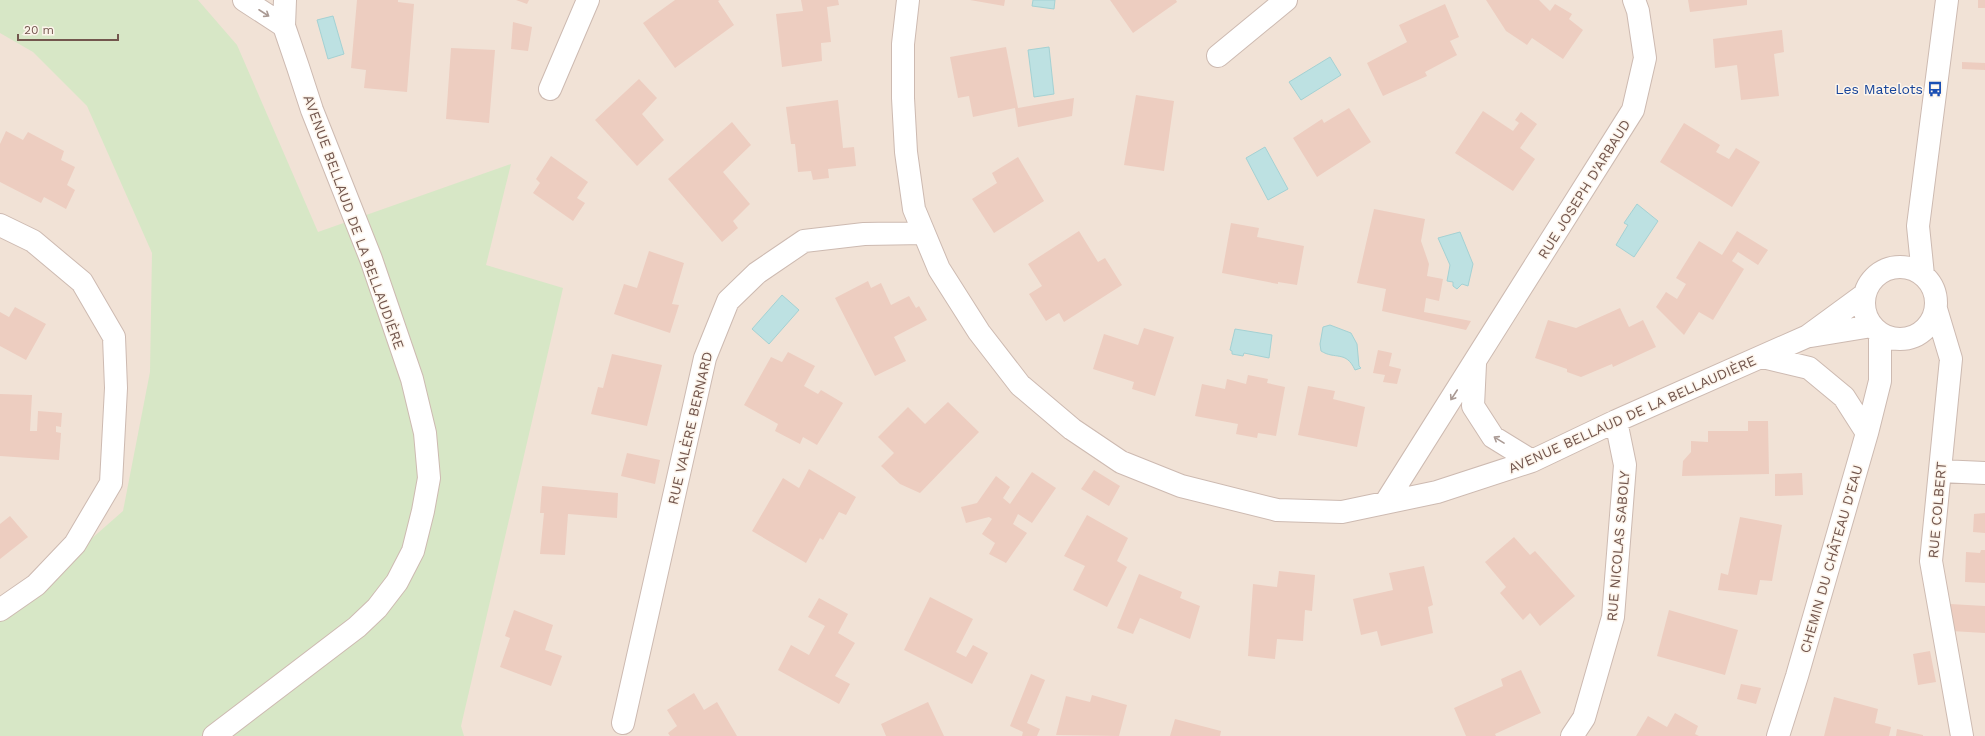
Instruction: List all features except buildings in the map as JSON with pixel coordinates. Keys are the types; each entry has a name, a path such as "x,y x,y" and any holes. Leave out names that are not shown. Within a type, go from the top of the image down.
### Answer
{"street":[{"path":"244,0 284,26"},
{"name":"AVENUE BELLAUD DE LA BELLAUDIÈRE","path":"214,736 357,627 377,608 397,582 413,551 423,511 429,478 426,433 412,379 371,259 312,110 284,26 285,0"},
{"path":"550,89 588,0"},
{"name":"AVENUE BELLAUD DE LA BELLAUDIÈRE","path":"908,0 903,44 903,98 906,152 914,209 939,269 979,332 1020,386 1072,429 1121,462 1181,486 1277,510 1342,512 1437,492 1532,461 1616,421 1763,357 1808,336 1864,295"},
{"path":"1218,56 1286,0"},
{"name":"RUE JOSEPH D'ARBAUD","path":"1386,502 1476,363 1633,110 1645,58 1638,11 1634,0"},
{"path":"1923,275 1918,226 1947,0"},
{"path":"0,225 33,241 82,282 114,337 116,388 111,483 75,544 36,584 0,610"},
{"path":"1895,267 1918,226"},
{"name":"RUE VALÈRE BERNARD","path":"623,723 705,358 728,301 757,273 804,241 864,234 924,233"},
{"path":"1895,267 1905,267 1923,275 1930,282 1936,299 1936,309 1932,320 1925,329 1906,339 1888,337 1876,330 1866,317 1864,306 1864,295 1868,285 1875,276 1884,270 1895,267"},
{"name":"RUE COLBERT","path":"1936,309 1951,359 1931,561 1962,736"},
{"name":"AVENUE BELLAUD DE LA BELLAUDIÈRE","path":"1808,336 1876,330"},
{"name":"CHEMIN DU CHÂTEAU D'EAU","path":"1778,736 1798,676 1867,433 1880,380 1876,330"},
{"name":"CHEMIN DU CHÂTEAU D'EAU","path":"1880,380 1906,339"},
{"name":"AVENUE BELLAUD DE LA BELLAUDIÈRE","path":"1763,357 1809,368 1844,397 1867,433"},
{"name":"RUE JOSEPH D'ARBAUD","path":"1476,363 1473,406 1494,437 1532,461"},
{"name":"RUE NICOLAS SABOLY","path":"1572,736 1584,718 1614,617 1625,465 1616,421"},
{"path":"1940,471 1985,473"}],"shaded area":[{"path":"0,0 1985,0 1985,736 0,736"}],"green space":[{"path":"0,0 198,0 237,45 318,232 511,164 486,265 563,288 461,726 464,736 0,736 0,619 123,511 150,372 152,253 87,106 33,52 0,33"}],"water":[{"path":"1033,0 1055,0 1054,9 1032,6"},
{"path":"333,16 344,54 328,59 317,20"},
{"path":"1049,47 1054,94 1034,97 1028,50"},
{"path":"1330,57 1341,75 1301,100 1289,82"},
{"path":"1265,147 1288,189 1268,200 1246,158"},
{"path":"1637,204 1658,221 1634,257 1616,245 1628,225 1624,223"},
{"path":"1460,232 1473,264 1468,286 1462,284 1457,289 1453,286 1453,282 1447,281 1450,265 1438,238"},
{"path":"782,295 799,310 769,344 752,329"},
{"path":"1330,325 1351,333 1357,344 1359,366 1361,368 1355,370 1348,360 1326,354 1321,351 1320,344 1323,327"},
{"path":"1235,329 1272,335 1269,358 1244,353 1243,356 1232,354 1232,351 1230,350"}],"place":[{"name":"Les Matelots","path":"1935,89"}]}
